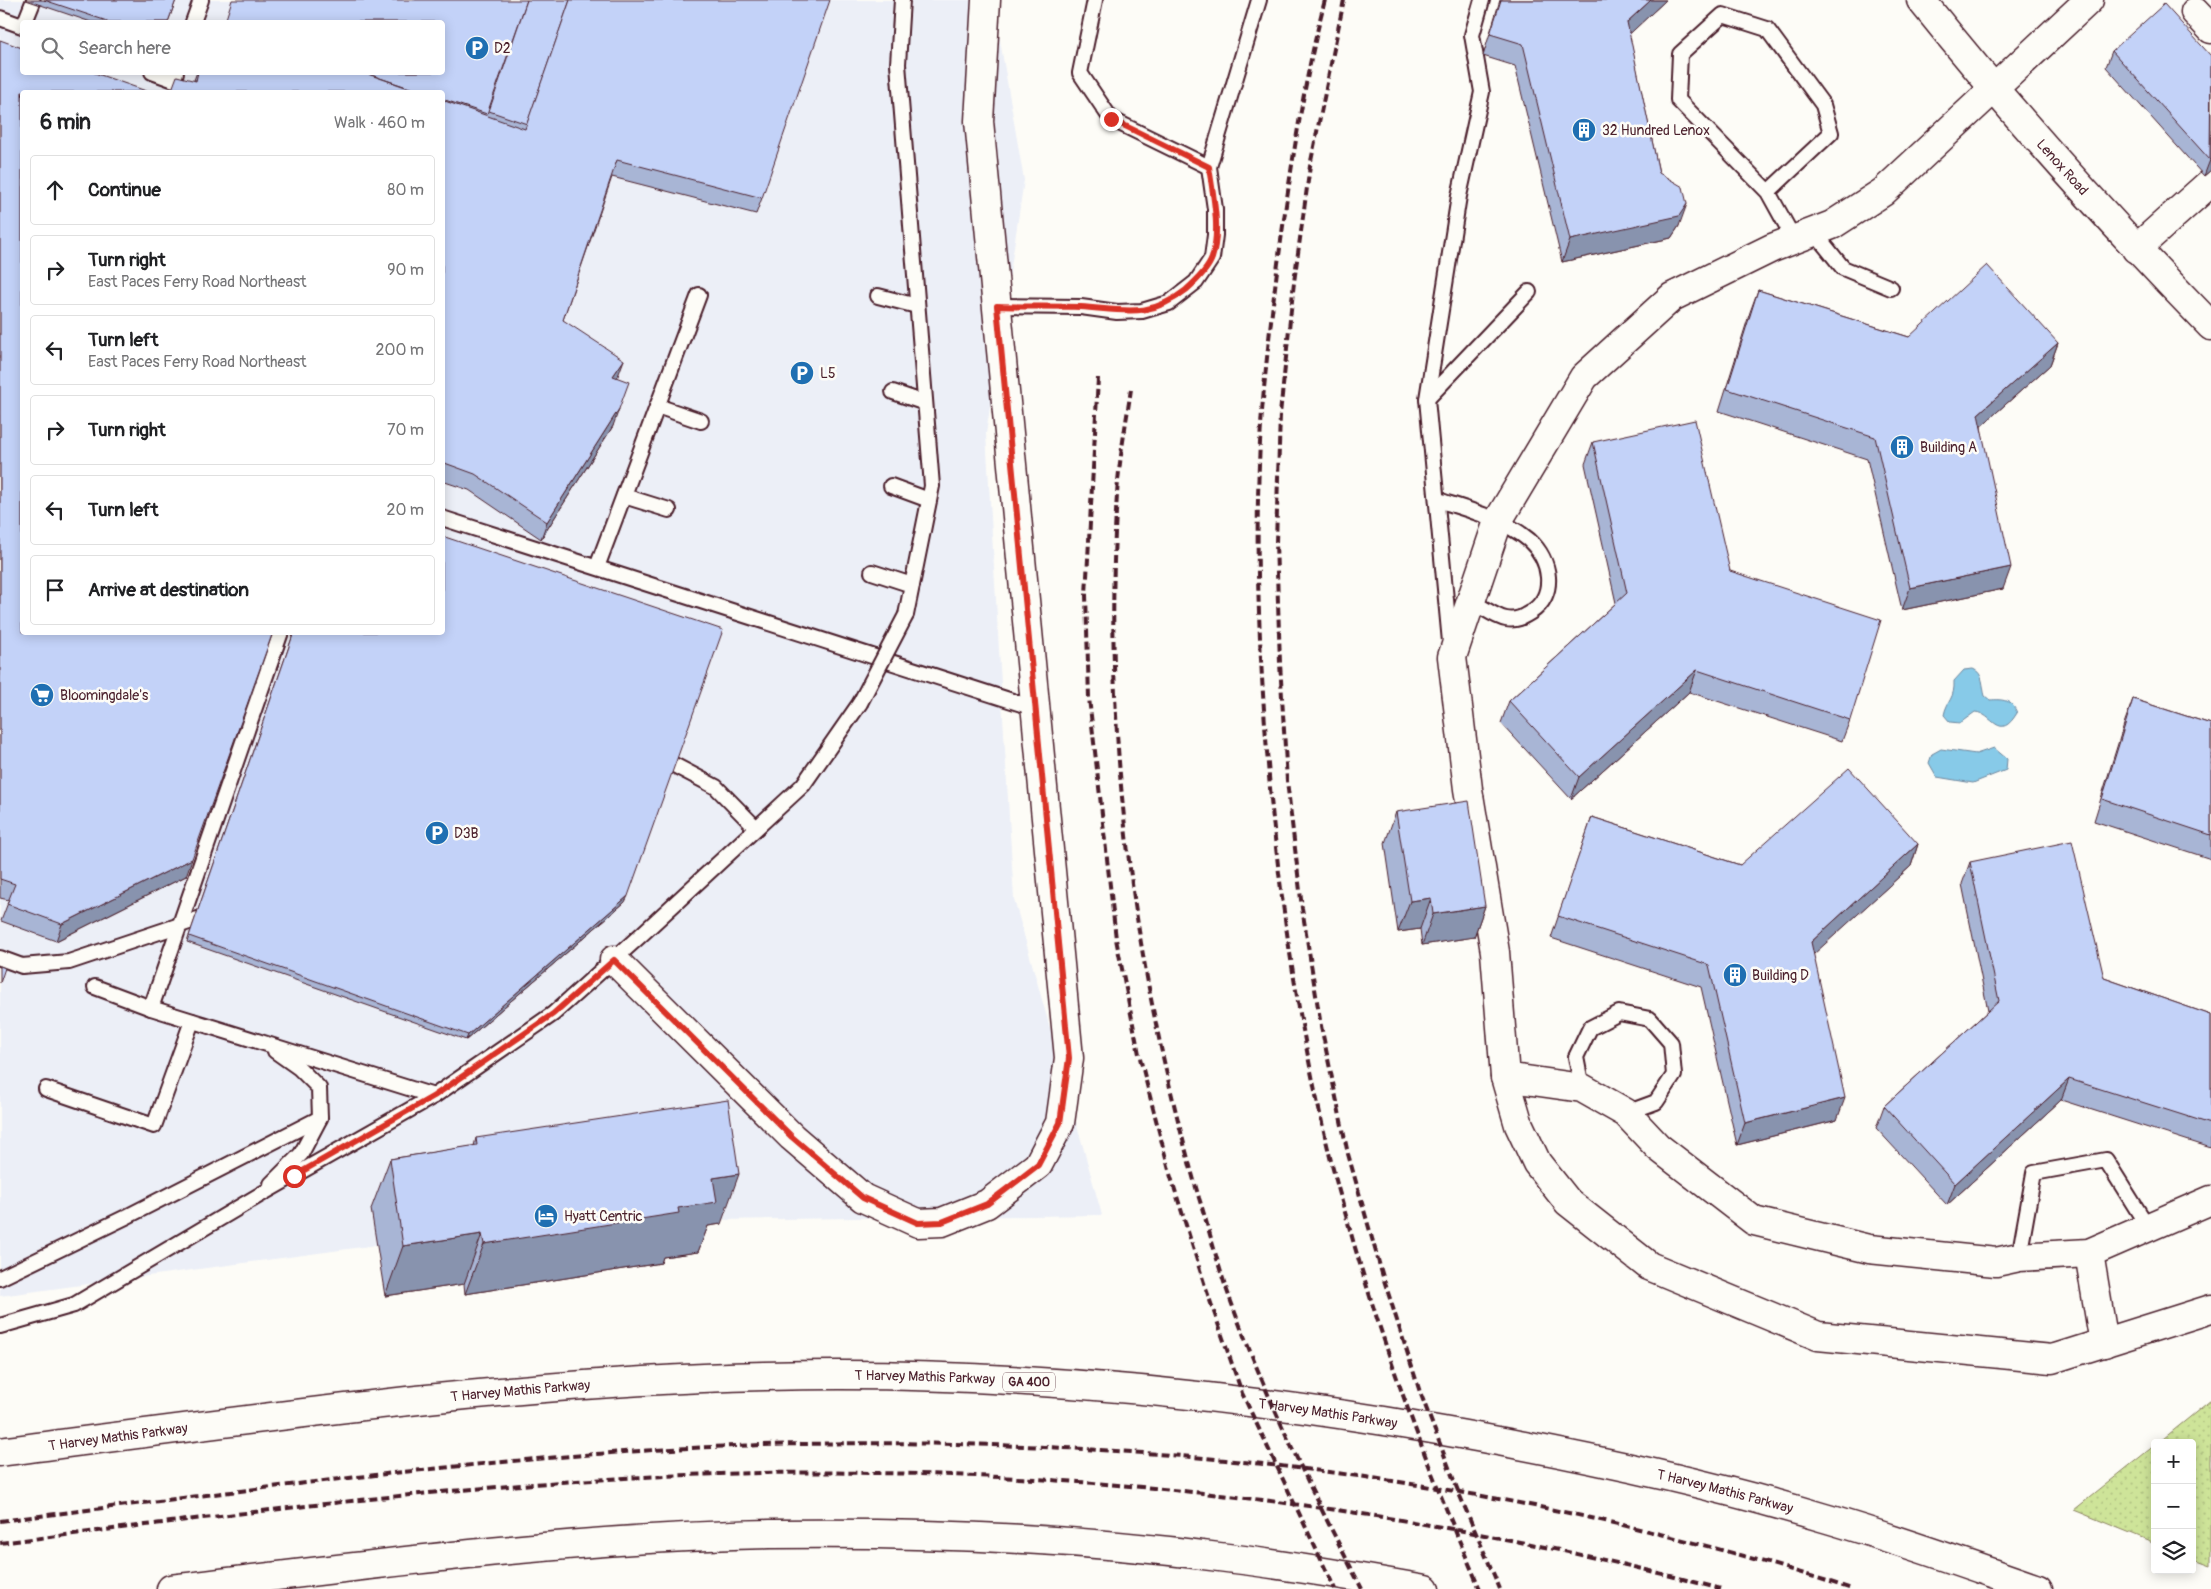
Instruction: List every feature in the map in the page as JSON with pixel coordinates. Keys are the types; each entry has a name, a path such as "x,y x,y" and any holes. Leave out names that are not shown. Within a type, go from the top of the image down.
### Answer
{"main road":[{"path":"614,960 792,1137 863,1198 918,1223 942,1222 987,1204 1038,1165 1060,1123 1069,1058 979,121 986,0"},
{"name":"Lenox Road","path":"1921,0 1994,90 2136,249 2211,326"},
{"path":"2089,0 1883,192 1832,225 1804,235 1672,297 1584,377 1498,521 1452,657 1468,789 1495,952 1505,1077 1519,1125 1537,1163 1568,1202 1650,1266 1818,1336 2052,1359 2211,1310"},
{"path":"2136,249 2211,182"},
{"path":"1505,1077 1582,1088 1626,1113 1658,1147 1754,1221 1869,1249 1996,1262 2019,1257 2089,1253 2211,1200"},
{"path":"2089,1253 2104,1343"},
{"name":"T Harvey Mathis Parkway","path":"0,1452 406,1401 532,1388 642,1381 767,1376 885,1376 1121,1388 1237,1399 1344,1414 1585,1457 1820,1516 2038,1589"},
{"path":"171,1589 544,1547 769,1534 881,1535 1108,1546 1218,1556 1425,1589"}],"lane":[{"path":"195,20 201,0"},
{"path":"0,1326 74,1305 258,1196 434,1096 553,1014 803,785 860,703 906,616 932,486 898,64 902,0"},
{"path":"1095,0 1080,73 1111,119 1209,167"},
{"path":"997,306 1081,307 1117,312 1142,310 1169,303 1196,282 1212,258 1215,235 1215,209 1209,167 1258,0"},
{"path":"1452,657 1427,399 1459,196 1482,92 1472,35 1482,0"},
{"path":"26,20 33,2"},
{"path":"1768,192 1831,133 1823,105 1767,29 1722,15 1680,54 1678,100 1768,192 1804,235 1843,268 1891,288"},
{"path":"0,18 20,25"},
{"path":"160,75 174,80 175,75"},
{"path":"1427,399 1528,292"},
{"path":"597,567 699,296"},
{"path":"878,296 917,306"},
{"path":"893,392 925,403"},
{"path":"657,406 702,421"},
{"path":"891,486 929,500"},
{"path":"624,496 669,510"},
{"path":"1438,500 1498,521 1530,541 1546,563 1549,579 1548,593 1539,607 1520,620 1506,619 1472,602"},
{"path":"445,519 1034,708"},
{"path":"872,572 912,585"},
{"path":"151,1008 280,635"},
{"path":"674,765 716,787 756,828"},
{"path":"0,958 22,966 69,962 221,911"},
{"path":"94,987 151,1008 434,1096"},
{"path":"1582,1088 1576,1057 1590,1028 1619,1013 1650,1019 1671,1043 1674,1075 1656,1102 1626,1113"},
{"path":"46,1089 154,1126 192,1021"},
{"path":"258,1196 301,1154 320,1118 319,1088 299,1068 264,1043"},
{"path":"0,1278 126,1217 320,1118"},
{"path":"2019,1257 2034,1173 2106,1160 2148,1227"}],"shaded area":[{"path":"0,0 993,0 1024,180 986,434 1014,899 1102,1215 547,1222 0,1296"}],"green space":[{"path":"2211,1400 2211,1566 2196,1560 2196,1439 2163,1439"},
{"path":"2151,1448 2151,1541 2074,1510"}],"water":[{"path":"1973,669 1981,677 1985,696 1990,700 2006,701 2015,709 2017,713 2011,722 2005,726 1996,724 1987,717 1975,712 1960,723 1950,722 1944,715 1952,696 1954,681 1964,670"},
{"path":"1994,748 2007,759 2006,770 1973,783 1937,777 1929,763 1932,754 1941,749 1976,754"}],"building":[{"path":"44,0 176,0 169,20 104,20"},
{"name":"D2","path":"232,0 527,0 487,114 445,100 445,90 416,90 371,75 445,75 445,20 226,20"},
{"path":"527,0 570,0 527,124 489,111"},
{"path":"570,0 830,0 762,198 617,160 563,320 624,360 613,376 629,382 619,409 547,522 475,474 445,463 445,101 525,129"},
{"name":"32 Hundred Lenox","path":"1501,0 1651,0 1627,22 1659,173 1683,187 1687,204 1679,216 1570,240 1523,44 1490,34"},
{"path":"2164,4 2211,56 2210,160 2112,51"},
{"path":"0,40 20,47 20,75 101,75 143,90 20,90 20,635 272,635 192,859 62,924 7,904 15,884 0,879"},
{"path":"197,75 371,75 414,90 172,90 177,76 196,81"},
{"name":"Building A","path":"1987,265 2058,343 1978,414 2011,567 1910,588 1875,437 1727,389 1758,290 1909,337"},
{"path":"1695,420 1730,571 1881,620 1850,720 1697,670 1579,777 1509,701 1627,593 1593,442"},
{"name":"D3B","path":"445,537 723,630 628,896 468,1035 189,936 293,635 445,635"},
{"path":"2133,699 2211,724 2211,835 2102,799"},
{"name":"Building D","path":"1849,768 1918,844 1811,942 1845,1098 1745,1123 1709,965 1558,916 1592,817 1740,865"},
{"path":"1469,801 1485,906 1433,914 1431,898 1410,901 1396,812"},
{"path":"2072,841 2104,978 2211,1015 2211,1124 2069,1079 1955,1184 1884,1106 1999,1001 1970,862"},
{"path":"0,966 5,968 0,983"},
{"path":"728,1100 739,1174 713,1178 717,1202 678,1208 679,1213 484,1244 482,1234 403,1246 390,1159 477,1145 476,1138"}],"railway":[{"path":"1325,0 1300,116 1291,174 1273,300 1262,411 1258,493 1258,575 1261,657 1270,791 1289,949 1307,1054 1333,1168 1367,1288 1396,1375 1427,1461 1480,1589"},
{"path":"1344,0 1310,166 1294,282 1280,414 1276,542 1280,663 1287,781 1302,908 1321,1026 1348,1154 1383,1277 1420,1392 1460,1496 1500,1589"},
{"path":"1098,378 1086,595 1089,698 1116,939 1139,1054 1170,1174 1205,1286 1242,1393 1335,1589"},
{"path":"1131,389 1117,495 1114,672 1119,761 1128,849 1140,938 1156,1025 1176,1112 1199,1198 1238,1322 1287,1438 1362,1589"},
{"path":"0,1521 408,1471 572,1456 654,1450 804,1444 956,1444 1108,1450 1259,1464 1410,1484 1560,1511 1707,1546 1852,1589"},
{"path":"0,1543 286,1508 572,1481 763,1473 884,1473 1005,1477 1126,1486 1246,1498 1366,1515 1485,1535 1604,1560 1721,1589"}],"place":[{"name":"D2","path":"477,48"},
{"name":"32 Hundred Lenox","path":"1584,130"},
{"name":"L5","path":"802,373"},
{"name":"Building A","path":"1902,447"},
{"name":"Bloomingdale's","path":"42,695"},
{"name":"D3B","path":"437,833"},
{"name":"Building D","path":"1735,975"},
{"name":"Hyatt Centric","path":"546,1216"}],"route":[{"path":"294,1176 434,1096 553,1014 614,960 792,1137 863,1198 918,1223 942,1222 987,1204 1038,1165 1060,1123 1069,1058 997,306 1081,307 1117,312 1142,310 1169,303 1196,282 1212,258 1215,235 1215,209 1209,167 1111,119"}]}
